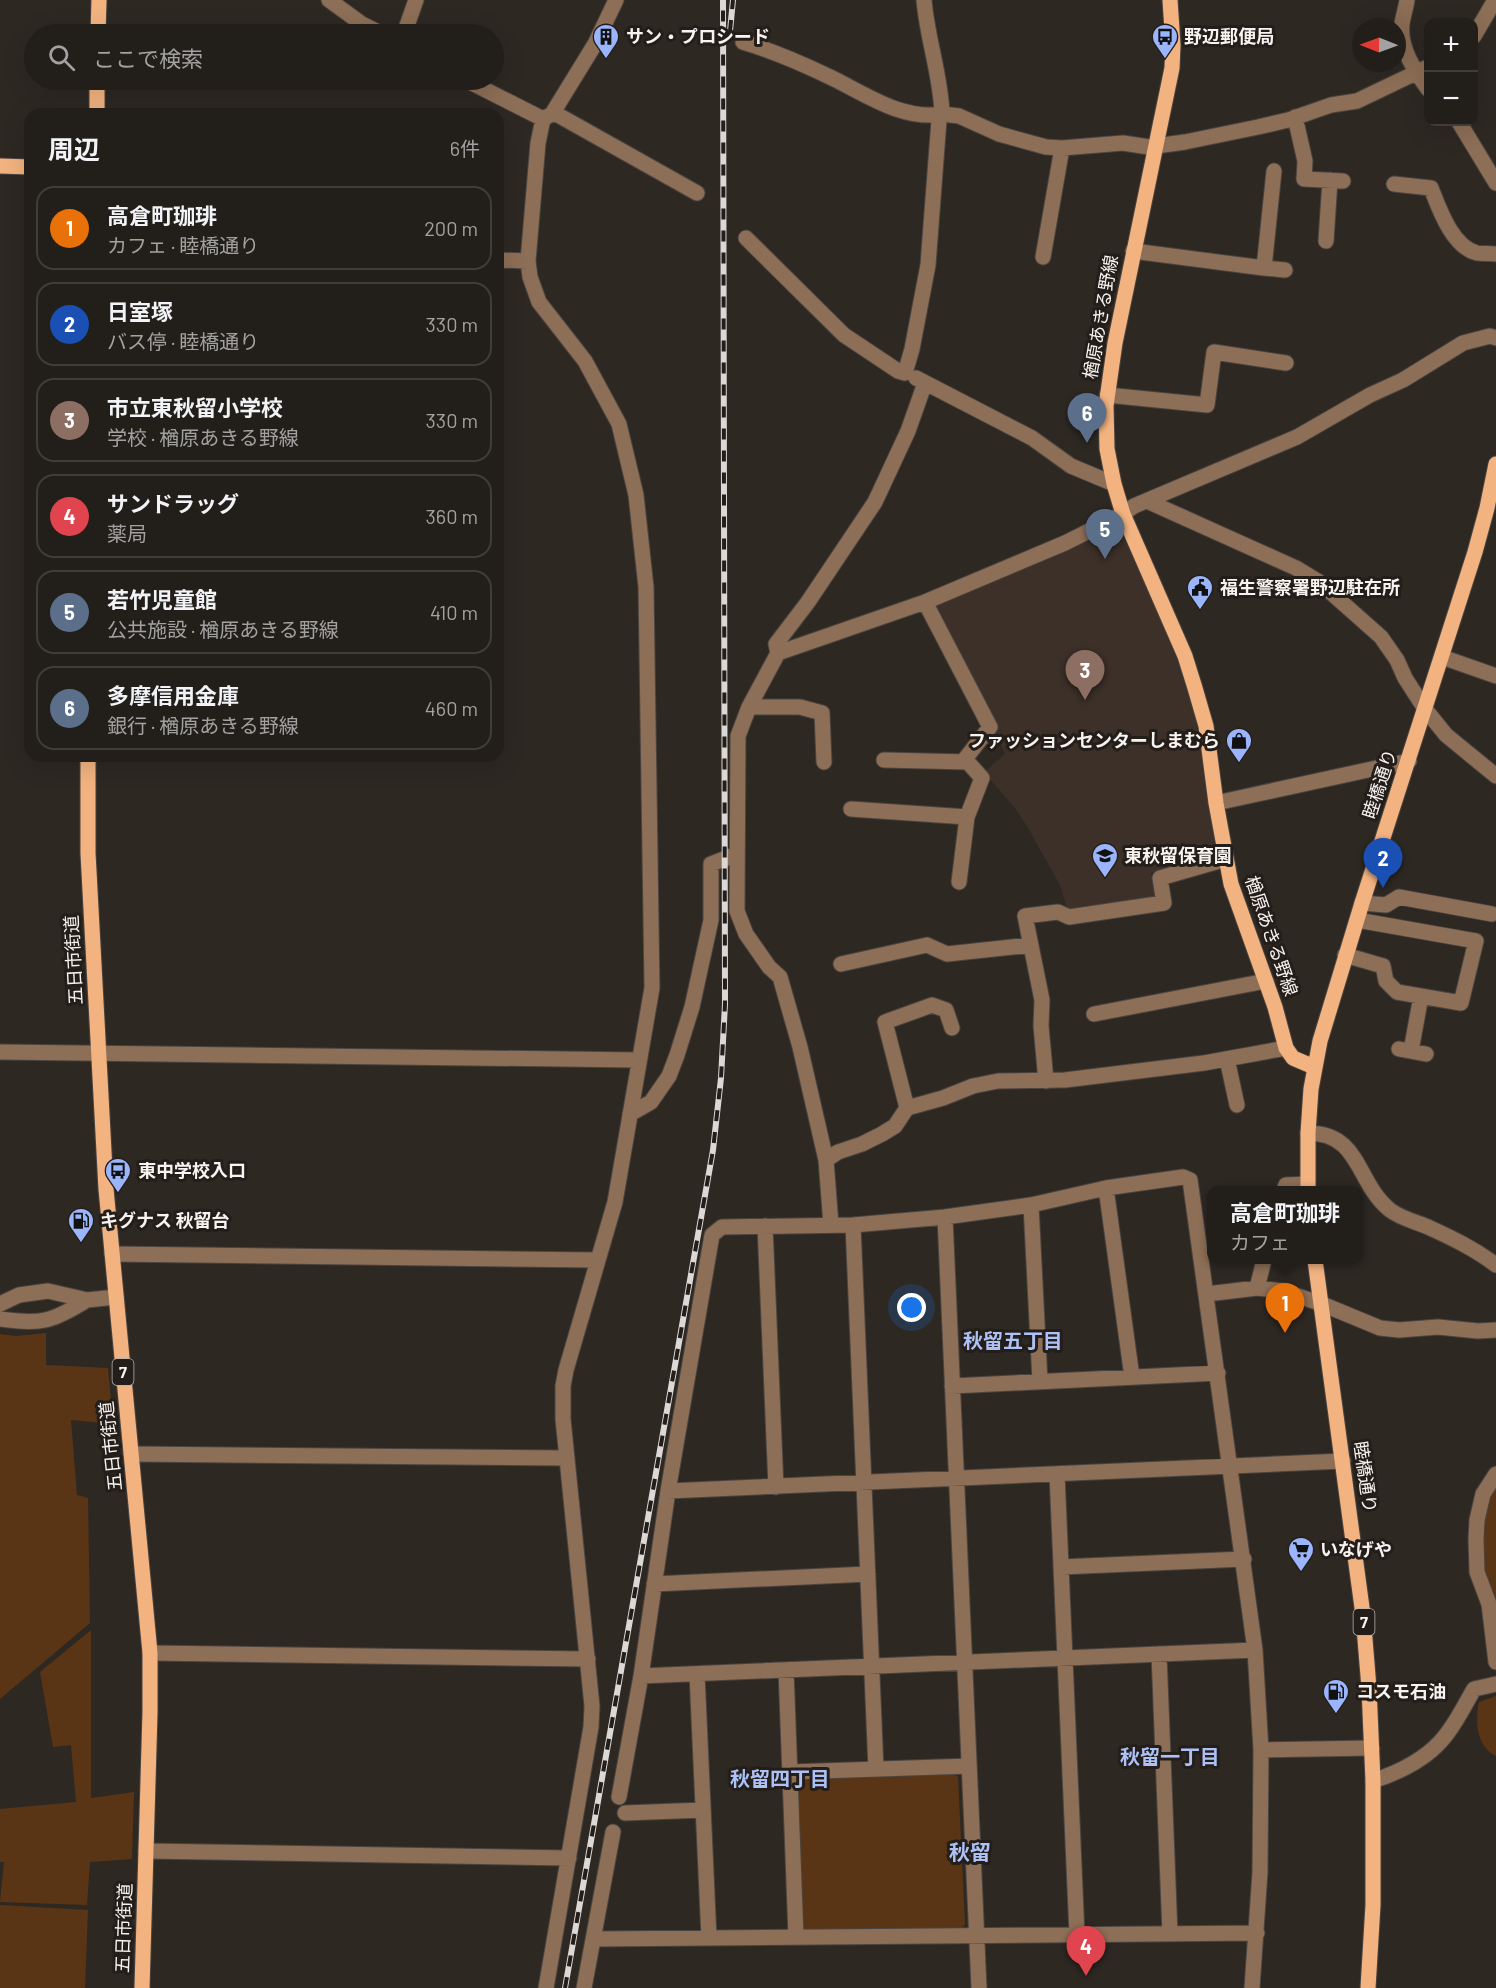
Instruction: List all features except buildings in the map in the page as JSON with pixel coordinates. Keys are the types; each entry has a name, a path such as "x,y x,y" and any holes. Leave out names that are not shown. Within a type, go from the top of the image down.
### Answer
{"main road":[{"path":"98,24 99,0"},
{"name":"楢原あきる野線","path":"1170,0 1172,68 1133,251 1107,395 1107,449 1114,484 1124,514 1188,664 1206,726 1216,803 1231,884 1266,981 1286,1048"},
{"path":"97,90 97,108"},
{"path":"0,165 24,166"},
{"name":"睦橋通り","path":"1307,1186 1308,1133 1314,1067 1320,1041 1345,955 1478,541 1496,464"},
{"name":"五日市街道","path":"88,762 88,853 98,1053 112,1254 150,1653 142,1988"},
{"path":"1286,1048 1293,1058 1314,1067"},
{"name":"睦橋通り","path":"1317,1264 1363,1615 1373,1781 1372,1905 1368,1988"}],"street":[{"path":"329,0 362,24"},
{"path":"408,24 416,0"},
{"path":"546,1988 591,1727 592,1706 562,1419 563,1386 571,1350 615,1202 652,988 646,587 636,495 619,424 585,361 539,302 530,277 528,261 538,143 547,116 595,44 616,0"},
{"path":"905,373 912,350 928,265 934,212 934,166 939,120 942,114 924,0"},
{"path":"743,42 772,50 887,106 911,113 959,116 999,134 1046,147 1062,148 1123,143 1149,147 1185,142 1295,117 1331,105 1357,101 1423,70 1402,36 1407,0"},
{"path":"1478,28 1495,0"},
{"path":"488,90 547,116 558,115 698,193"},
{"path":"1295,117 1305,161 1304,179 1337,181 1326,241"},
{"path":"1464,126 1496,183"},
{"path":"1043,257 1062,148"},
{"path":"1264,268 1274,171"},
{"path":"1394,184 1431,188 1446,225 1462,245 1476,253 1496,254"},
{"path":"746,238 844,335 898,371 1032,438 1071,466 1114,484"},
{"path":"1133,251 1285,270"},
{"path":"504,260 528,261"},
{"path":"778,653 925,602 1065,543 1124,514 1134,506 1297,437 1335,414 1403,380 1463,343 1490,336 1496,338"},
{"path":"1107,395 1207,405 1214,352 1286,363"},
{"path":"831,1225 826,1160 800,1047 780,977 769,967 746,934 737,911 738,736 749,707 778,653 776,644 808,602 875,502 908,431 924,383"},
{"path":"1147,501 1279,560 1319,582 1381,637 1425,709 1446,735 1496,776"},
{"path":"925,602 990,727 965,759 982,778 967,818 959,882"},
{"path":"1442,657 1496,676"},
{"path":"749,707 800,707 822,713 824,762"},
{"path":"884,759 968,762"},
{"path":"1216,803 1409,761"},
{"path":"851,809 967,818"},
{"path":"630,1114 651,1102 669,1076 692,1007 711,920 711,864 736,854"},
{"path":"1046,1081 1041,1026 1042,1000 1025,916 1058,912 1070,917 1164,903 1160,878 1226,859"},
{"path":"1362,903 1386,905 1399,897 1492,914"},
{"path":"1345,955 1383,966 1386,981 1397,992 1461,1004 1476,941 1357,920"},
{"path":"841,964 927,945 947,954 1031,945"},
{"path":"1094,1014 1266,981"},
{"path":"1412,1051 1421,996"},
{"path":"908,1108 885,1022 932,1005 946,1010 952,1028"},
{"path":"826,1160 838,1152 862,1144 895,1126 908,1108 973,1086 998,1081 1046,1081 1193,1065 1286,1048"},
{"path":"0,1052 639,1060"},
{"path":"1227,1059 1237,1105"},
{"path":"1308,1133 1324,1133 1348,1148 1370,1188 1391,1211 1470,1246 1496,1265"},
{"path":"619,1797 641,1676 668,1491 712,1235 722,1227 853,1225 945,1217 1031,1204 1106,1188 1183,1177 1190,1180 1255,1650 1261,1750 1260,1872 1252,1988"},
{"path":"1106,1188 1132,1377"},
{"path":"1031,1204 1040,1381"},
{"path":"945,1217 979,1988"},
{"path":"853,1225 876,1769"},
{"path":"765,1226 776,1487"},
{"path":"112,1254 598,1260"},
{"path":"1257,1288 1263,1264"},
{"path":"1207,1294 1257,1288 1283,1291 1380,1328 1399,1330 1438,1327 1478,1331 1496,1330"},
{"path":"0,1304 20,1295 48,1291 87,1300 116,1297"},
{"path":"58,1294 64,1300 65,1308 60,1317"},
{"path":"20,1295 12,1307 13,1317 25,1323"},
{"path":"0,1318 25,1323 60,1317 87,1300"},
{"path":"952,1386 1218,1373"},
{"path":"131,1454 566,1458"},
{"path":"668,1491 1343,1461"},
{"path":"1057,1474 1077,1935"},
{"path":"1496,1474 1483,1494 1477,1520 1476,1539 1477,1572 1489,1604 1496,1662"},
{"path":"1061,1567 1244,1559"},
{"path":"654,1584 868,1574"},
{"path":"641,1676 1255,1650"},
{"path":"150,1653 588,1659"},
{"path":"1160,1654 1170,1934"},
{"path":"786,1670 796,1936"},
{"path":"697,1674 709,1938"},
{"path":"1373,1781 1393,1775 1428,1752 1441,1741 1474,1689 1496,1684"},
{"path":"1261,1750 1372,1748"},
{"path":"790,1772 969,1766"},
{"path":"625,1812 703,1810"},
{"path":"584,1988 613,1832"},
{"path":"146,1851 568,1858"},
{"path":"594,1939 1257,1933"}],"shaded area":[{"path":"1116,529 1120,530 1150,592 1183,675 1197,726 1216,850 1214,856 1151,873 1157,894 1154,900 1070,910 1067,908 1060,885 1025,823 984,772 1005,754 933,603"},
{"path":"46,1333 46,1365 108,1368 113,1424 71,1420 77,1495 88,1498 90,1623 0,1699 0,1334 16,1336"},
{"path":"1496,1486 1496,1621 1483,1573 1480,1506"},
{"path":"91,1630 91,1798 134,1792 132,1859 90,1862 87,1905 0,1902 4,1862 0,1862 0,1809 76,1802 71,1745 53,1747 40,1672"},
{"path":"1496,1696 1496,1756 1489,1752 1481,1740 1477,1717 1479,1702"},
{"path":"952,1771 958,1777 965,1924 959,1931 808,1933 801,1926 795,1784 802,1777"},
{"path":"0,1905 88,1910 85,1988 0,1988"}],"railway":[{"path":"565,1988 713,1150 721,1078 725,1004 723,0"},
{"path":"730,31 733,0"}],"place":[{"name":"サン・プロシード","path":"606,60"},
{"name":"野辺郵便局","path":"1165,60"},
{"name":"多摩信用金庫","path":"1087,443"},
{"name":"若竹児童館","path":"1105,559"},
{"name":"福生警察署野辺駐在所","path":"1200,611"},
{"name":"市立東秋留小学校","path":"1085,700"},
{"name":"ファッションセンターしまむら","path":"1239,764"},
{"name":"東秋留保育園","path":"1105,879"},
{"name":"日室塚","path":"1383,888"},
{"name":"東中学校入口","path":"118,1194"},
{"name":"キグナス 秋留台","path":"81,1244"},
{"name":"高倉町珈琲","path":"1285,1333"},
{"name":"いなげや","path":"1301,1573"},
{"name":"コスモ石油","path":"1336,1715"},
{"name":"サンドラッグ","path":"1086,1976"}],"district":[{"name":"秋留五丁目","path":"1013,1341"},
{"name":"秋留一丁目","path":"1170,1757"},
{"name":"秋留四丁目","path":"780,1779"},
{"name":"秋留","path":"970,1853"}]}
